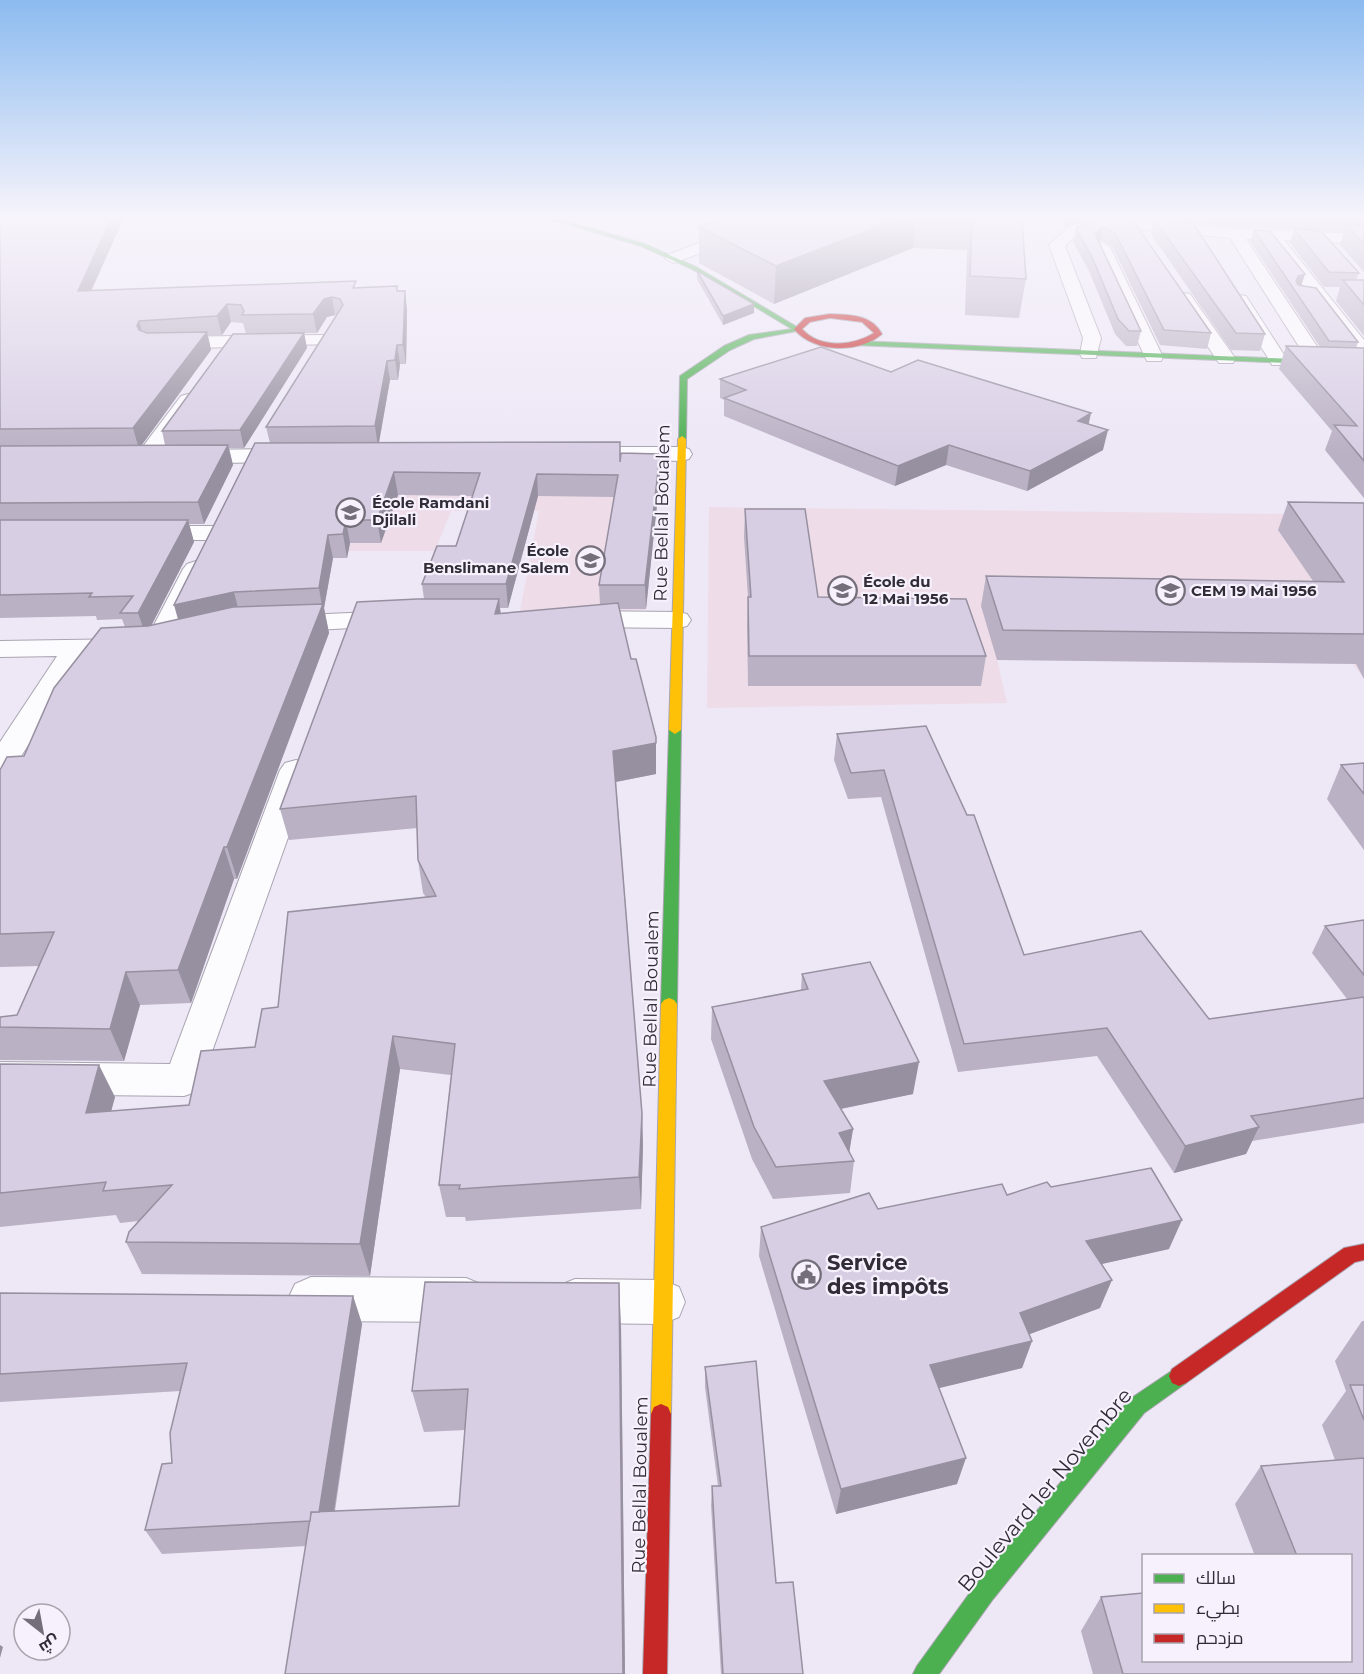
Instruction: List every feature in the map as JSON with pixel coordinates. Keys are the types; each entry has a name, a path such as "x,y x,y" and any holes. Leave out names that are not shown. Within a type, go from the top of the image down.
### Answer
{"main road":[{"path":"744,297 798,329 805,337 824,343"},
{"path":"811,306 843,316 890,325"},
{"path":"727,348 752,337 798,329 807,320 843,316"},
{"path":"857,344 874,338 878,334 878,330 868,322"},
{"path":"933,333 1044,353"},
{"path":"727,348 824,343 1364,364"},
{"name":"Rue Bellal Boualem","path":"655,1674 683,378 727,348"},
{"name":"Boulevard 1er Novembre","path":"926,1674 986,1591 1137,1406 1351,1254 1364,1252"}],"street":[{"path":"1077,297 1092,338 1089,354"},
{"path":"1119,297 1154,357"},
{"path":"1184,297 1226,359"},
{"path":"1238,297 1279,361"},
{"path":"1277,297 1319,363"},
{"path":"1320,297 1364,352"},
{"path":"311,360 335,322"},
{"path":"216,362 230,342 238,324"},
{"path":"153,344 323,340"},
{"path":"146,458 202,381"},
{"path":"598,454 681,454"},
{"path":"124,458 312,456"},
{"path":"119,533 219,523 157,646"},
{"path":"251,625 423,618"},
{"path":"550,619 678,620"},
{"path":"338,655 350,621"},
{"path":"0,649 157,646 188,638"},
{"path":"0,765 76,648"},
{"path":"0,1078 184,1080 306,744"},
{"path":"272,1299 662,1302"}],"shaded area":[{"path":"606,475 660,476 645,610 520,611 539,511 451,511 435,551 230,551 261,493"},
{"path":"709,507 1364,515 1364,679 1353,664 997,659 1007,703 707,708"}],"building":[{"path":"0,297 332,297 324,299 313,314 242,315 244,311 241,305 227,304 217,316 139,321 137,326 139,330 147,333 207,332 133,428 0,429"},
{"path":"332,297 405,297 403,345 397,345 395,360 387,361 375,426 266,427 343,305 340,299"},
{"path":"712,297 742,297 754,304 723,316"},
{"path":"1109,297 1125,297 1141,331 1129,331 1118,319"},
{"path":"1147,297 1186,297 1211,333 1164,330"},
{"path":"1210,297 1241,297 1265,334 1236,333"},
{"path":"1299,297 1323,297 1358,342 1329,341"},
{"path":"1357,297 1364,297 1364,305"},
{"path":"304,333 240,430 162,431 233,334"},
{"path":"1286,346 1364,348 1364,461 1334,425 1357,426"},
{"path":"821,347 891,372 918,360 1091,413 1078,421 1108,430 1030,471 949,445 898,466 724,398 746,390 720,379"},
{"path":"620,442 620,462 621,453 660,454 645,585 599,585 618,475 537,474 506,584 422,584 437,546 456,546 480,473 394,472 377,520 346,520 343,534 328,535 319,588 234,592 174,605 255,443"},
{"path":"228,445 198,502 0,503 0,446"},
{"path":"1288,502 1364,503 1364,634 1003,630 986,576 1344,582"},
{"path":"745,509 805,509 818,597 966,599 986,656 749,656 748,597 751,597"},
{"path":"0,520 188,520 138,613 120,613 133,596 89,597 92,593 0,595"},
{"path":"499,599 495,614 618,603 631,659 636,659 656,737 656,743 613,751 642,1114 639,1177 459,1189 460,1185 439,1185 455,1044 393,1036 360,1244 126,1242 129,1232 172,1185 103,1191 106,1182 0,1193 0,1064 99,1065 86,1113 189,1105 201,1051 255,1047 262,1009 278,1007 288,912 436,896 418,860 416,796 280,809 357,602"},
{"path":"323,604 227,847 224,847 178,970 126,972 110,1029 0,1027 0,1017 17,1015 54,932 0,934 0,770 7,757 24,756 54,688 101,628 148,626 233,607"},
{"path":"926,726 967,815 974,815 1024,955 1141,931 1209,1019 1364,997 1364,1098 1251,1116 1259,1127 1185,1146 1107,1028 964,1044 884,770 851,773 837,734"},
{"path":"1364,763 1364,794 1341,765"},
{"path":"1364,920 1364,975 1325,926"},
{"path":"870,962 919,1062 824,1081 853,1129 839,1133 854,1161 776,1167 754,1127 712,1007 808,989 802,974"},
{"path":"1151,1168 1182,1220 1086,1241 1112,1280 1020,1313 1032,1341 930,1365 966,1458 841,1489 761,1227 869,1193 878,1209 1002,1184 1007,1195 1047,1182 1051,1187"},
{"path":"425,1282 619,1283 623,1674 285,1674 311,1512 459,1506 468,1389 412,1391"},
{"path":"0,1293 353,1296 319,1512 311,1512 310,1521 145,1530 162,1464 172,1463 170,1433 187,1363 0,1374"},
{"path":"756,1361 776,1583 793,1582 803,1674 723,1674 712,1486 721,1486 705,1367"},
{"path":"1350,1385 1364,1385 1364,1420"},
{"path":"1364,1458 1364,1674 1123,1674 1101,1597 1142,1593 1142,1662 1352,1662 1352,1554 1296,1554 1261,1466"}],"traffic: fast":[{"path":"744,297 798,329"},
{"path":"682,439 683,378 727,348 752,337 798,330"},
{"path":"857,343 1364,364"},
{"path":"669,1004 675,730"},
{"path":"925,1674 985,1591 1137,1406 1179,1376"}],"traffic: slow":[{"path":"675,730 682,439"},
{"path":"661,1414 669,1004"}],"traffic: jam":[{"path":"830,316 864,320 870,323 878,334 860,342 836,345 813,341 798,329 808,320 830,316"},
{"path":"1179,1376 1351,1254 1364,1252"},
{"path":"655,1674 661,1414"}],"place":[{"name":"École Ramdani Djilali","path":"351,512"},
{"name":"École Benslimane Salem","path":"590,560"},
{"name":"École du 12 Mai 1956","path":"842,591"},
{"name":"CEM 19 Mai 1956","path":"1170,591"},
{"name":"Service des impôts","path":"806,1275"}]}
